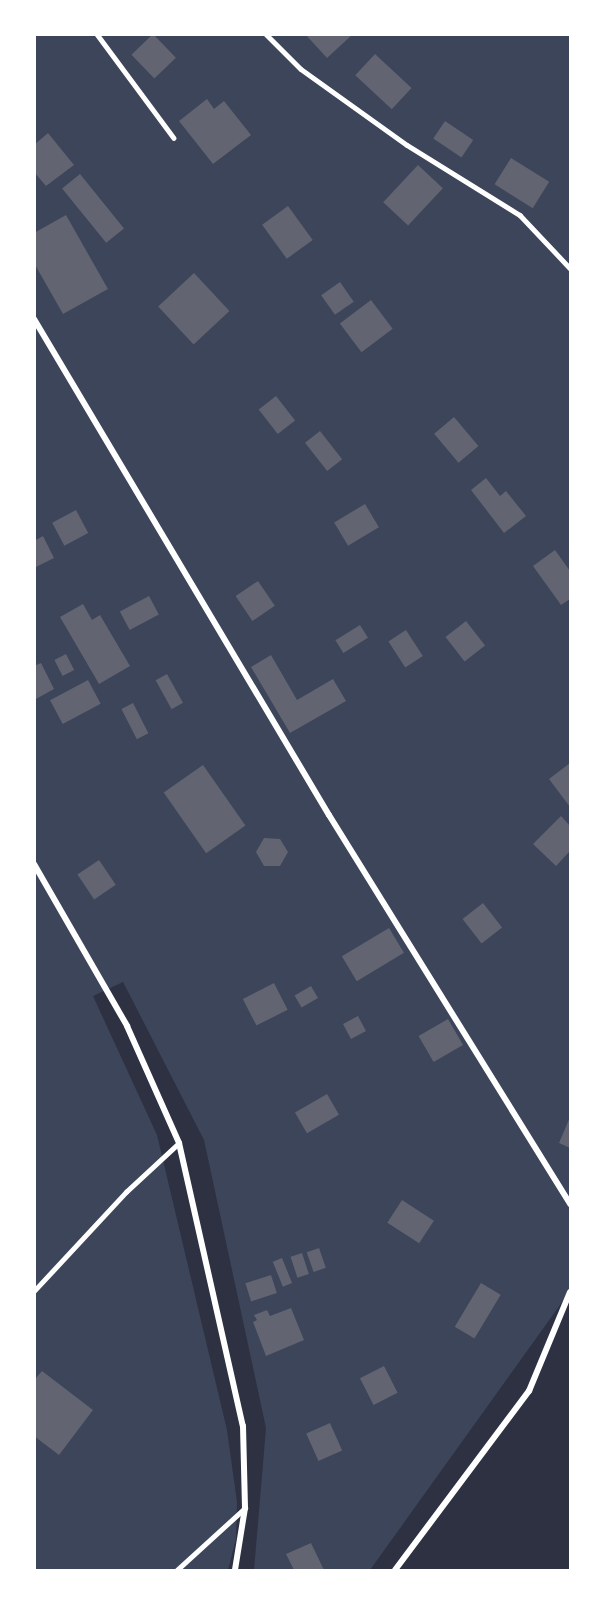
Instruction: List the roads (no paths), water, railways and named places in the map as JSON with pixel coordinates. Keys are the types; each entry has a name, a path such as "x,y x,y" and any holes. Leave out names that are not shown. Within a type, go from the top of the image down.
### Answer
{"street":[{"path":"34,320 323,805 570,1204"},
{"path":"34,864 128,1026 179,1143 243,1426 244,1508 235,1570"},
{"path":"395,1570 529,1391 570,1292"}],"lane":[{"path":"97,34 174,138"},
{"path":"266,34 301,69 407,145 520,216 570,268"},
{"path":"34,1291 126,1192 179,1143"},
{"path":"177,1570 244,1508"}]}
